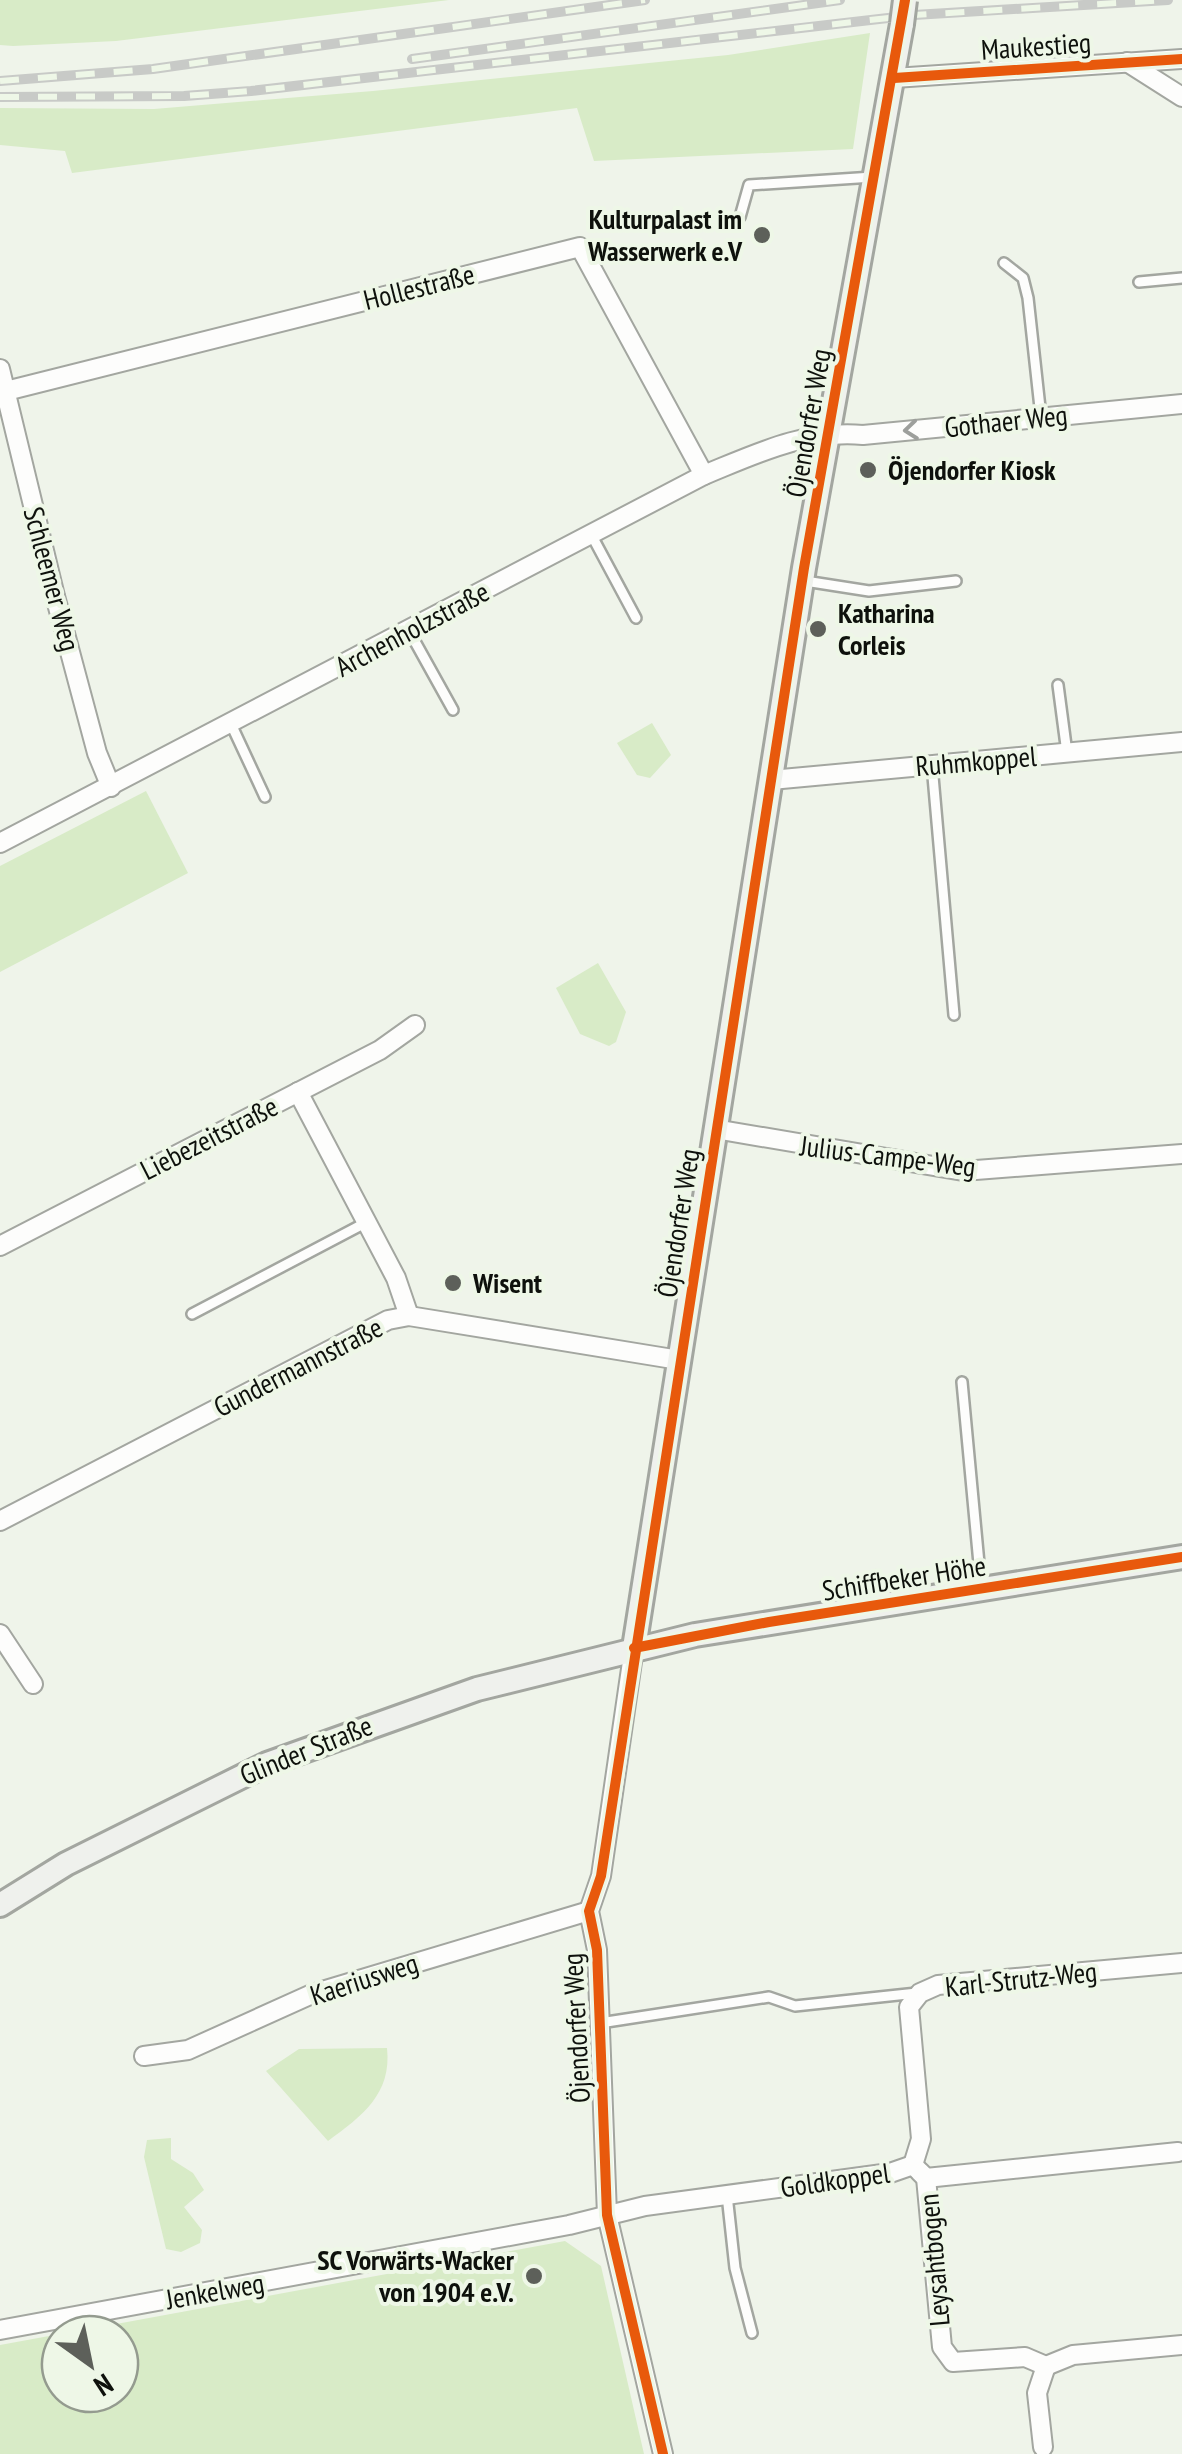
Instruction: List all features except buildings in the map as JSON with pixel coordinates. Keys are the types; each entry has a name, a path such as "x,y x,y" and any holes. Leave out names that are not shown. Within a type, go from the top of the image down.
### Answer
{"street":[{"name":"Öjendorfer Weg","path":"663,2454 607,2215 597,1950 589,1911 601,1876 802,580 906,0"},
{"name":"Maukestieg","path":"894,78 1182,59"},
{"name":"Maukestieg","path":"1126,62 1182,97"},
{"name":"Hollestraße","path":"6,390 580,246 704,475"},
{"name":"Schleemer Weg","path":"0,369 97,753 111,787"},
{"name":"Gothaer Weg","path":"830,432 863,435 1182,404"},
{"name":"Archenholzstraße","path":"0,843 704,475 788,440 830,432"},
{"name":"Ruhmkoppel","path":"771,780 1182,742"},
{"name":"Liebezeitstraße","path":"0,1246 380,1050 415,1025"},
{"path":"298,1092 396,1278 409,1316"},
{"name":"Julius-Campe-Weg","path":"716,1129 962,1171 1182,1154"},
{"name":"Gundermannstraße","path":"0,1521 350,1337 409,1316 679,1360"},
{"name":"Schiffbeker Höhe","path":"634,1648 1182,1557"},
{"path":"0,1634 33,1684"},
{"name":"Glinder Straße","path":"0,1905 107,1842 267,1764 459,1695 634,1648"},
{"name":"Kaeriusweg","path":"144,2056 188,2050 312,1994 589,1911"},
{"name":"Karl-Strutz-Weg","path":"913,2165 920,2139 909,2007 920,1993 938,1985 1182,1963"},
{"name":"Goldkoppel","path":"607,2215 890,2173 913,2165 926,2178 1178,2152"},
{"name":"Leysahtbogen","path":"913,2165 926,2178 946,2357 967,2364 1025,2357 1046,2366 1073,2355 1182,2345"},
{"name":"Jenkelweg","path":"0,2330 607,2215"},
{"path":"1043,2452 1038,2393 1046,2366"}],"lane":[{"path":"740,217 750,185 876,176"},
{"path":"1004,262 1023,278 1028,298 1041,417"},
{"path":"1139,282 1182,278"},
{"path":"591,534 636,618"},
{"path":"802,580 869,590 956,581"},
{"path":"408,629 453,710"},
{"path":"1058,685 1067,753"},
{"path":"231,724 266,797"},
{"path":"932,765 954,1015"},
{"path":"192,1314 367,1222"},
{"path":"962,1382 981,1588"},
{"path":"600,2023 769,1996 796,2006 920,1993"},
{"path":"728,2195 735,2268 752,2333"}],"green space":[{"path":"0,0 449,0 116,41 13,46 0,45"},
{"path":"870,33 853,149 594,161 577,108 72,173 65,151 0,145 0,108 154,109 373,91 728,55"},
{"path":"652,723 671,755 650,778 637,775 617,743"},
{"path":"146,791 188,873 0,972 0,866"},
{"path":"598,963 626,1012 616,1042 609,1046 580,1034 556,988"},
{"path":"387,2048 385,2078 379,2091 363,2113 328,2141 266,2071 299,2049"},
{"path":"171,2138 171,2159 193,2173 204,2190 184,2207 202,2230 200,2243 181,2252 166,2249 144,2157 147,2140"},
{"path":"565,2241 601,2266 644,2454 0,2454 0,2345 40,2338 40,2414 140,2414 140,2320"}],"railway":[{"path":"0,81 153,69 645,0"},
{"path":"412,59 840,0"},
{"path":"0,97 184,96 251,91 914,15 1168,0"}],"cycle path":[{"path":"663,2454 607,2215 597,1950 589,1911 601,1876 804,568 905,0"},
{"path":"894,78 1182,59"},
{"path":"634,1648 769,1622 1182,1557"}],"place":[{"name":"Kulturpalast im Wasserwerk e.V","path":"762,235"},
{"name":"Öjendorfer Kiosk","path":"868,470"},
{"name":"Katharina Corleis","path":"818,629"},
{"name":"Wisent","path":"453,1283"},
{"name":"SC Vorwärts-Wacker von 1904 e.V.","path":"534,2276"}]}
